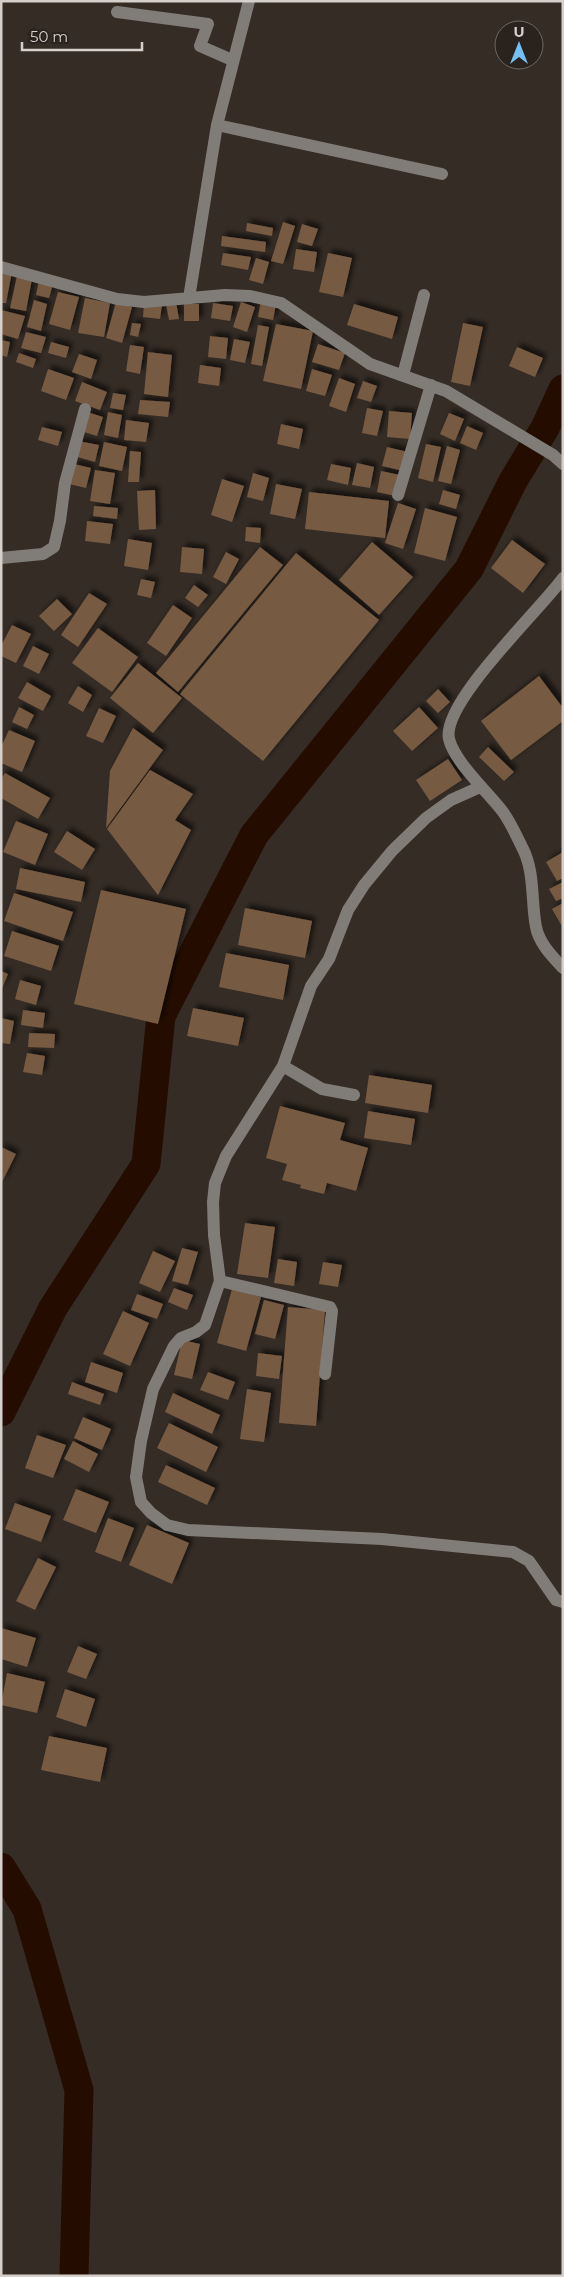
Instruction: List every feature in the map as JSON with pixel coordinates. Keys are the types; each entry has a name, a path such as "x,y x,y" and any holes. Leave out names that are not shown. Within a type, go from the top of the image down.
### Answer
{"street":[{"path":"189,298 217,124 232,60 249,1"},
{"path":"117,12 208,24 200,46 232,60"},
{"path":"217,124 442,174"},
{"path":"1,267 117,299 144,302 250,296 281,303 370,364 446,391 552,455 563,464"},
{"path":"403,375 424,295"},
{"path":"398,495 431,385"},
{"path":"1,558 43,554 54,547 66,484 84,409"},
{"path":"563,578 485,668 453,715 449,728 449,740 480,787 503,812 524,851 533,889 536,929 545,948 563,968"},
{"path":"480,787 451,800 426,818 392,851 364,885 348,910 329,959 311,986 282,1066 226,1156 215,1183 213,1202 214,1235 220,1281 205,1325 196,1332 181,1338 174,1346 153,1389 141,1441 136,1477 141,1502 151,1513 167,1525 188,1530 382,1539 513,1552 529,1561 556,1600 563,1602"},
{"path":"282,1066 322,1089 354,1095"},
{"path":"220,1281 330,1307 332,1311 325,1374"}],"building":[{"path":"283,222 295,226 283,264 271,261"},
{"path":"247,223 273,228 272,236 246,231"},
{"path":"302,224 318,229 312,246 297,242"},
{"path":"222,236 266,242 265,252 221,246"},
{"path":"296,249 317,252 314,272 293,269"},
{"path":"223,253 251,257 248,270 221,265"},
{"path":"328,253 352,258 343,297 319,292"},
{"path":"256,258 269,262 263,284 249,280"},
{"path":"1,270 12,272 6,303 1,303"},
{"path":"17,276 32,279 26,311 10,308"},
{"path":"39,281 53,284 49,298 36,295"},
{"path":"58,292 79,297 70,330 49,324"},
{"path":"85,298 110,303 104,337 78,333"},
{"path":"34,300 47,304 41,331 27,327"},
{"path":"261,301 276,304 273,320 258,317"},
{"path":"116,302 132,307 122,343 106,338"},
{"path":"176,302 179,319 169,320 166,304"},
{"path":"241,302 255,307 247,332 233,327"},
{"path":"144,303 162,305 160,319 143,317"},
{"path":"213,303 233,306 230,321 211,318"},
{"path":"184,304 199,304 199,321 184,321"},
{"path":"354,304 398,317 392,339 347,325"},
{"path":"1,310 25,316 18,339 1,334"},
{"path":"132,323 141,324 138,337 130,335"},
{"path":"463,323 483,327 470,386 451,382"},
{"path":"276,324 313,331 301,389 263,381"},
{"path":"258,325 269,327 262,366 251,364"},
{"path":"26,332 46,337 41,353 21,348"},
{"path":"210,336 228,338 226,359 208,357"},
{"path":"234,339 250,342 245,363 230,360"},
{"path":"1,340 10,342 7,357 1,355"},
{"path":"51,342 69,347 66,358 48,353"},
{"path":"318,344 345,353 339,370 312,362"},
{"path":"130,345 144,347 140,374 126,371"},
{"path":"517,347 543,358 535,377 509,366"},
{"path":"148,352 172,355 168,397 144,394"},
{"path":"19,353 36,359 33,368 16,362"},
{"path":"79,354 97,360 91,379 72,372"},
{"path":"200,365 221,368 219,386 198,383"},
{"path":"48,369 74,378 66,400 41,391"},
{"path":"312,369 332,375 325,396 306,391"},
{"path":"339,378 355,384 346,412 329,406"},
{"path":"363,381 377,386 371,402 357,398"},
{"path":"82,382 107,392 100,410 75,401"},
{"path":"113,393 126,395 123,410 110,408"},
{"path":"140,400 170,402 168,417 138,414"},
{"path":"367,408 383,411 377,436 362,433"},
{"path":"389,411 412,413 410,439 387,437"},
{"path":"87,412 103,417 97,436 81,431"},
{"path":"108,412 122,415 118,438 104,435"},
{"path":"449,413 464,419 455,441 440,434"},
{"path":"126,420 149,423 146,442 124,440"},
{"path":"281,424 303,429 299,449 277,444"},
{"path":"467,426 483,433 476,450 460,443"},
{"path":"42,427 62,432 58,446 38,440"},
{"path":"78,441 99,445 95,462 74,456"},
{"path":"104,442 127,447 122,471 99,466"},
{"path":"426,444 441,447 433,482 418,478"},
{"path":"447,446 460,450 451,484 438,481"},
{"path":"387,447 408,452 404,471 382,466"},
{"path":"130,451 141,452 139,482 128,482"},
{"path":"357,463 374,467 370,488 352,485"},
{"path":"74,464 91,468 86,488 69,484"},
{"path":"331,464 351,468 348,485 327,480"},
{"path":"95,470 115,473 110,504 90,501"},
{"path":"381,471 400,475 396,496 377,492"},
{"path":"253,473 269,478 263,501 247,497"},
{"path":"222,479 244,486 232,522 211,515"},
{"path":"276,484 302,489 295,519 270,514"},
{"path":"155,490 156,529 139,530 137,491"},
{"path":"443,490 460,495 456,509 439,504"},
{"path":"309,492 389,501 385,538 305,529"},
{"path":"398,503 416,509 403,549 385,543"},
{"path":"94,506 118,508 117,519 93,516"},
{"path":"425,508 457,517 445,561 414,553"},
{"path":"87,521 113,524 110,544 85,541"},
{"path":"246,527 261,528 260,543 245,541"},
{"path":"128,539 152,543 148,570 124,566"},
{"path":"512,540 545,564 523,593 491,568"},
{"path":"372,542 413,577 379,615 339,580"},
{"path":"182,547 204,549 202,574 180,572"},
{"path":"260,547 283,565 178,692 156,673"},
{"path":"226,552 239,559 226,584 213,577"},
{"path":"296,553 379,620 263,761 180,694"},
{"path":"141,579 155,582 151,598 137,595"},
{"path":"194,585 208,595 198,607 185,598"},
{"path":"89,593 107,604 78,647 61,635"},
{"path":"57,599 72,614 54,631 39,616"},
{"path":"173,605 192,618 166,656 147,643"},
{"path":"12,625 31,634 16,663 1,656 1,646"},
{"path":"98,628 138,657 112,692 72,663"},
{"path":"33,646 49,654 39,674 23,666"},
{"path":"138,663 182,698 153,733 110,698"},
{"path":"539,676 563,708 563,721 511,760 481,721"},
{"path":"27,682 51,696 43,711 18,698"},
{"path":"78,686 92,695 83,712 68,703"},
{"path":"438,689 450,702 438,713 426,701"},
{"path":"19,707 34,715 27,729 12,722"},
{"path":"419,707 438,728 412,751 393,731"},
{"path":"99,708 116,716 103,743 86,736"},
{"path":"133,728 163,750 106,828 110,771"},
{"path":"9,730 35,741 22,772 1,763 1,747"},
{"path":"488,747 514,772 504,781 479,757"},
{"path":"448,759 462,780 430,801 416,780"},
{"path":"150,770 193,794 175,820 191,830 158,895 107,829"},
{"path":"5,773 50,798 38,819 1,798 1,779"},
{"path":"16,821 48,834 35,865 3,852"},
{"path":"67,831 95,849 82,870 54,852"},
{"path":"563,852 563,878 557,881 546,862"},
{"path":"20,868 85,882 81,902 16,889"},
{"path":"563,882 563,898 556,901 549,889"},
{"path":"101,890 186,909 158,1024 74,1004"},
{"path":"14,893 73,912 63,941 4,921"},
{"path":"563,903 563,928 552,909"},
{"path":"245,908 312,921 305,958 238,945"},
{"path":"12,931 59,946 51,971 4,956"},
{"path":"226,953 289,965 283,1000 219,987"},
{"path":"1,971 8,974 1,991"},
{"path":"20,980 41,986 36,1005 15,999"},
{"path":"193,1008 244,1018 238,1046 187,1036"},
{"path":"23,1010 45,1013 43,1028 21,1025"},
{"path":"1,1018 14,1021 10,1044 1,1043"},
{"path":"29,1033 55,1034 54,1048 28,1047"},
{"path":"27,1053 45,1056 42,1075 23,1072"},
{"path":"369,1075 432,1085 428,1113 365,1103"},
{"path":"280,1106 345,1123 340,1140 368,1148 356,1191 327,1183 324,1194 300,1188 301,1185 282,1180 287,1164 266,1158"},
{"path":"368,1111 415,1119 411,1145 364,1138"},
{"path":"1,1147 16,1154 1,1184"},
{"path":"245,1223 275,1227 268,1278 237,1274"},
{"path":"182,1248 198,1252 188,1285 172,1281"},
{"path":"153,1251 175,1261 160,1292 139,1283"},
{"path":"278,1259 297,1262 294,1286 274,1283"},
{"path":"323,1262 342,1265 338,1287 319,1284"},
{"path":"174,1288 193,1295 187,1310 168,1302"},
{"path":"232,1289 261,1297 246,1351 217,1343"},
{"path":"137,1294 163,1304 157,1319 131,1310"},
{"path":"264,1300 284,1305 275,1339 255,1334"},
{"path":"288,1307 325,1310 316,1426 279,1423"},
{"path":"123,1311 149,1323 130,1366 103,1354"},
{"path":"182,1340 200,1344 192,1379 174,1375"},
{"path":"258,1353 282,1356 279,1379 256,1376"},
{"path":"91,1362 123,1373 117,1393 85,1382"},
{"path":"208,1372 235,1382 228,1400 200,1390"},
{"path":"72,1382 104,1394 100,1405 68,1394"},
{"path":"247,1389 271,1393 264,1442 240,1439"},
{"path":"173,1393 220,1415 212,1434 165,1412"},
{"path":"83,1417 111,1429 102,1450 74,1438"},
{"path":"169,1423 218,1447 206,1472 157,1448"},
{"path":"37,1435 66,1445 53,1478 25,1468"},
{"path":"73,1441 98,1454 89,1472 64,1459"},
{"path":"166,1465 215,1488 207,1505 158,1482"},
{"path":"76,1489 109,1502 96,1533 63,1520"},
{"path":"15,1503 51,1516 41,1542 5,1529"},
{"path":"108,1518 134,1528 121,1562 95,1552"},
{"path":"147,1525 189,1543 172,1584 129,1565"},
{"path":"38,1558 56,1567 35,1610 16,1601"},
{"path":"1,1628 36,1638 27,1667 1,1659"},
{"path":"78,1646 97,1654 86,1679 67,1672"},
{"path":"7,1673 45,1682 37,1713 1,1705"},
{"path":"65,1689 95,1699 86,1727 56,1717"},
{"path":"49,1736 107,1748 100,1782 41,1770"}],"waterway":[{"path":"1,1412 53,1308 146,1164 161,1016 254,835 469,569 513,481 545,428 563,389"},
{"path":"1,1867 27,1909 79,2090 74,2276"}]}
